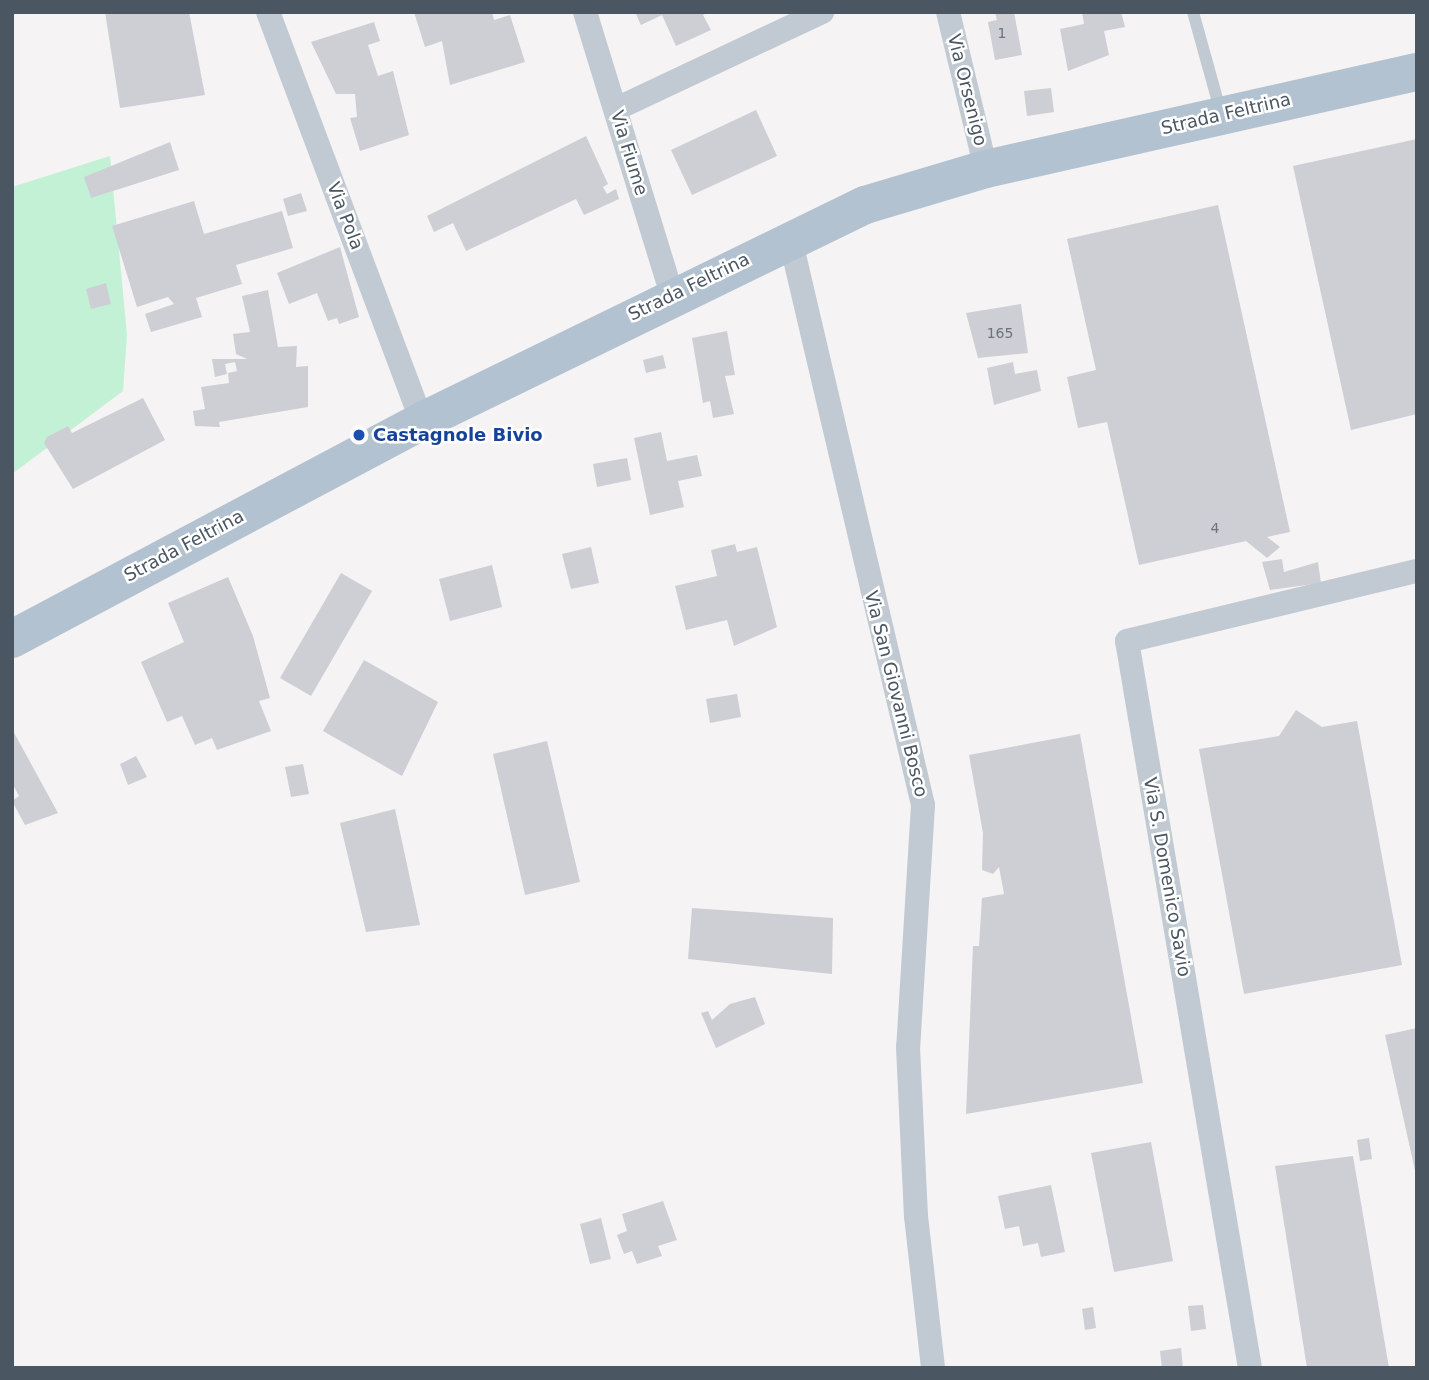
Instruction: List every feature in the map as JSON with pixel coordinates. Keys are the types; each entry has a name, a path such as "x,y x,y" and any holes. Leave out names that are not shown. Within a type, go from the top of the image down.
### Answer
{"main road":[{"name":"Strada Feltrina","path":"12,639 422,421 672,294 865,205 986,169 1417,72"}],"street":[{"name":"Via Pola","path":"268,12 422,421"},
{"name":"Via Fiume","path":"585,12 672,294"},
{"path":"616,109 822,12"},
{"name":"Via Orsenigo","path":"947,12 986,169"},
{"name":"Via San Giovanni Bosco","path":"790,239 923,805 908,1047 916,1216 933,1368"},
{"name":"Via S. Domenico Savio","path":"1250,1368 1126,641 1417,571"}],"lane":[{"path":"1193,12 1221,114"}],"green space":[{"path":"110,156 127,335 123,391 12,474 12,187"}],"building":[{"path":"105,12 189,12 205,95 120,108"},
{"path":"414,12 492,12 494,20 510,15 525,62 450,85 442,41 425,47"},
{"path":"635,12 709,12 703,15 711,30 676,46 662,15 641,25"},
{"path":"995,12 1014,12 1022,55 995,60 988,22 997,20"},
{"path":"1082,12 1121,12 1125,27 1104,31 1109,55 1068,71 1060,29 1084,24"},
{"path":"374,22 380,41 368,45 378,76 393,71 409,135 360,151 350,118 357,117 355,94 336,94 311,42"},
{"path":"1051,88 1054,112 1027,116 1024,91"},
{"path":"756,110 777,156 692,195 671,150"},
{"path":"586,136 608,184 603,187 607,194 616,189 619,199 584,215 576,199 466,251 453,223 434,232 427,216"},
{"path":"1417,139 1417,414 1351,430 1293,166"},
{"path":"170,142 179,170 91,198 84,177"},
{"path":"301,193 307,211 288,216 283,199"},
{"path":"194,201 204,234 282,211 293,248 236,265 242,284 196,298 202,317 151,332 145,314 174,304 168,297 137,307 112,226"},
{"path":"1218,205 1290,532 1267,537 1280,547 1267,558 1246,541 1139,565 1107,422 1078,428 1067,377 1096,370 1067,239"},
{"path":"340,247 359,317 339,324 337,318 328,321 317,293 289,304 277,273"},
{"path":"106,283 111,304 91,309 86,289"},
{"path":"268,290 278,347 297,346 296,367 308,366 308,407 219,422 220,427 195,426 193,411 205,409 201,387 229,383 228,373 237,371 235,362 225,364 227,374 215,377 212,359 247,359 236,354 233,334 250,332 242,296"},
{"path":"1021,304 1028,353 978,358 966,313"},
{"path":"727,331 735,375 725,376 734,414 713,418 710,401 703,403 692,338"},
{"path":"663,355 666,368 646,373 643,360"},
{"path":"1013,362 1015,374 1037,370 1041,391 994,405 987,368"},
{"path":"143,398 165,440 73,489 44,443 47,437 68,426 72,433"},
{"path":"661,432 667,461 697,455 702,476 678,481 684,507 650,515 634,438"},
{"path":"627,458 631,480 597,487 593,464"},
{"path":"735,544 737,552 757,547 777,627 734,646 727,620 686,630 675,586 717,576 711,550"},
{"path":"591,547 599,583 571,589 562,554"},
{"path":"1282,559 1284,572 1318,562 1321,583 1270,590 1262,562"},
{"path":"492,565 502,607 450,621 439,579"},
{"path":"341,573 372,591 311,696 280,678"},
{"path":"228,577 253,636 270,698 259,701 271,731 217,750 212,738 195,745 182,716 167,722 141,662 184,642 168,603"},
{"path":"364,660 438,702 402,776 323,731"},
{"path":"737,694 741,717 710,723 706,699"},
{"path":"1296,710 1322,727 1357,721 1402,965 1244,994 1199,749 1279,736"},
{"path":"12,729 58,813 25,825 12,801 19,796 12,783"},
{"path":"1080,734 1143,1083 966,1114 973,946 979,946 982,898 1004,894 999,867 993,874 982,870 983,833 969,755"},
{"path":"547,741 580,882 525,895 493,754"},
{"path":"136,756 147,777 128,785 120,764"},
{"path":"303,764 309,794 291,797 285,767"},
{"path":"395,809 420,925 366,932 340,823"},
{"path":"692,908 833,918 832,974 688,959"},
{"path":"755,997 765,1024 716,1048 701,1013 708,1011 712,1020 730,1004"},
{"path":"1417,1028 1417,1175 1416,1175 1385,1035"},
{"path":"1369,1138 1372,1159 1360,1161 1357,1140"},
{"path":"1151,1142 1173,1261 1114,1272 1091,1153"},
{"path":"1353,1156 1389,1368 1307,1368 1275,1166"},
{"path":"1051,1185 1065,1252 1041,1257 1038,1243 1023,1246 1019,1226 1005,1229 998,1196"},
{"path":"663,1201 677,1240 658,1246 662,1256 637,1264 632,1251 624,1254 617,1235 627,1231 622,1214"},
{"path":"601,1218 611,1259 590,1264 580,1224"},
{"path":"1203,1305 1206,1329 1191,1331 1188,1306"},
{"path":"1093,1307 1096,1328 1085,1330 1082,1309"},
{"path":"1181,1348 1183,1368 1162,1368 1160,1351"}],"place":[{"name":"Castagnole Bivio","path":"359,435"}]}
